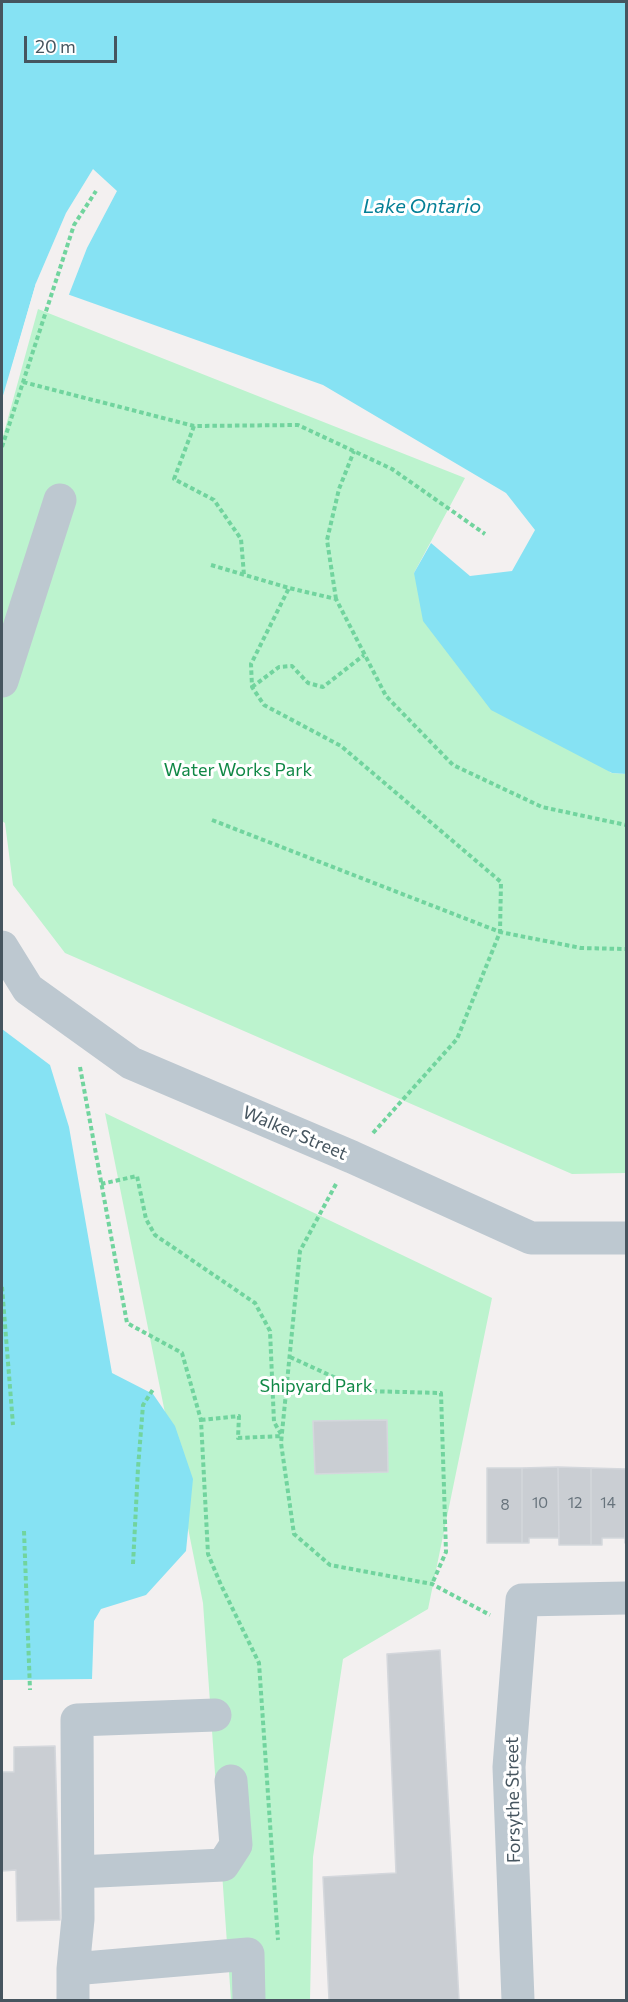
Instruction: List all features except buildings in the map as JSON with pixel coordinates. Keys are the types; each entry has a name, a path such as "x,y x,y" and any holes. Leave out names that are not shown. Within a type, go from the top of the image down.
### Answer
{"street":[{"path":"2,681 60,500"},
{"name":"Walker Street","path":"2,947 28,989 130,1063 352,1157 531,1238 627,1238"},
{"path":"520,1616 627,1598"},
{"name":"Forsythe Street","path":"518,2001 509,1767 520,1616"},
{"path":"215,1715 77,1720 78,1919 73,1985 248,1954 249,2001"},
{"path":"78,1872 223,1865 236,1845 231,1781"}],"path":[{"path":"2,447 74,225 96,191"},
{"path":"23,382 194,426 298,425 392,469 485,534"},
{"path":"194,426 174,479 214,500 241,539 244,575"},
{"path":"354,451 339,489 327,540 336,599 386,696 453,765 542,807 627,825"},
{"path":"211,565 336,599"},
{"path":"289,588 251,664 252,687 264,705 341,746 501,882 500,932 457,1039"},
{"path":"252,687 279,667 292,666 308,683 323,687 364,655"},
{"path":"212,820 500,932 580,948 627,949"},
{"path":"71,1020 127,1323 182,1353 201,1420 208,1554 259,1663 279,1942"},
{"path":"101,1184 137,1176 146,1219 155,1235 255,1303 270,1331 274,1422 282,1436"},
{"path":"300,1251 281,1443 294,1533 330,1565 432,1584 520,1616"},
{"path":"2,1287 13,1425"},
{"path":"290,1357 364,1391 441,1393 446,1552 432,1584"},
{"path":"133,1564 143,1405 154,1388"},
{"path":"201,1420 238,1416 238,1438 282,1436"},
{"path":"24,1531 30,1690"}],"green space":[{"name":"Water Works Park","path":"38,309 465,478 414,573 611,773 626,774 626,1173 572,1174 65,953 13,885 5,823 2,821 2,440"},
{"name":"Shipyard Park","path":"105,1113 492,1298 428,1609 343,1659 313,1857 310,2000 231,2000 203,1603"}],"water":[{"name":"Lake Ontario","path":"2,2 626,2 626,774 612,773 491,710 423,621 414,573 431,543 470,576 512,571 535,530 506,493 323,385 36,283 2,402"},
{"path":"2,1029 50,1065 69,1127 112,1373 153,1394 175,1426 193,1479 186,1551 146,1595 101,1609 94,1621 92,1679 2,1680"}],"pier":[{"path":"93,169 117,191 87,248 68,297 38,287 2,405 36,283 66,213"}]}
